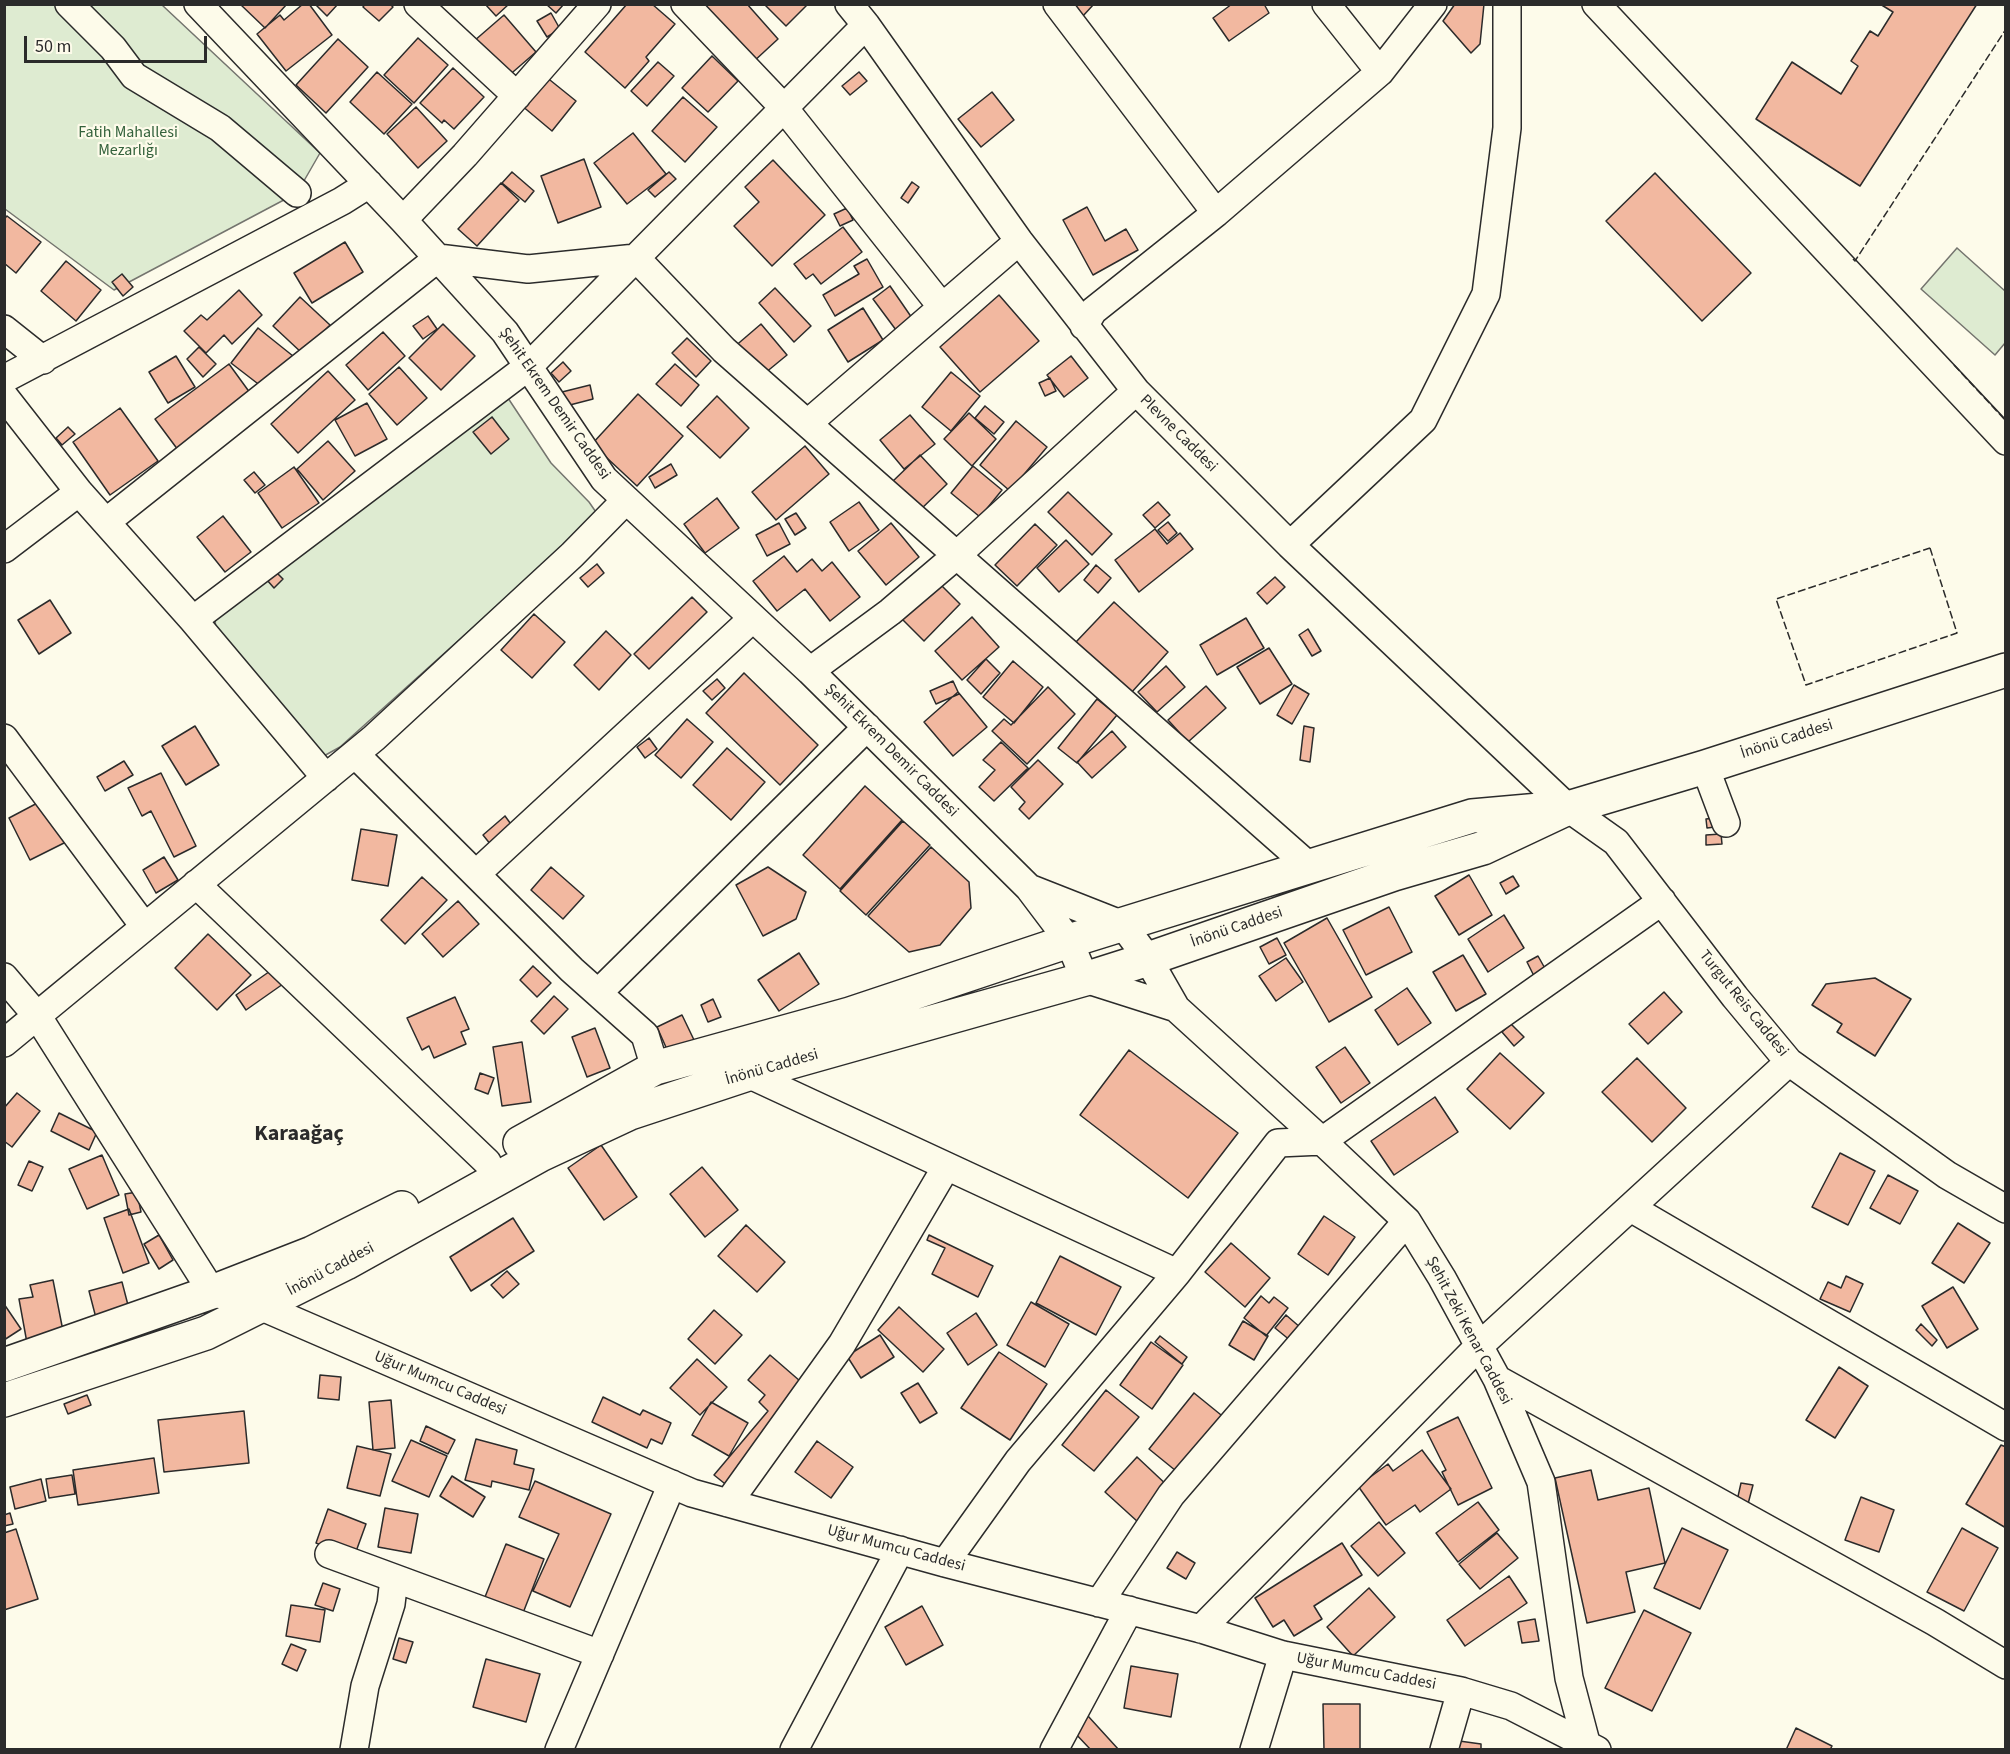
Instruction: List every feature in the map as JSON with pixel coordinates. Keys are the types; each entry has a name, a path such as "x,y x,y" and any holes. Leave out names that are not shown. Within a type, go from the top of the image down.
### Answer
{"main road":[{"name":"İnönü Caddesi","path":"4,1400 206,1333 346,1263 540,1155 630,1113 748,1074 1085,979 1148,959 1394,874 1483,848 1568,808 1705,767 2006,670"},
{"name":"İnönü Caddesi","path":"4,1365 212,1292 312,1253 440,1189 655,1068 850,1014 1069,941 1472,816 1568,808"}],"street":[{"path":"69,4 113,48 134,76 220,128 297,193"},
{"name":"Şehit Ekrem Demir Caddesi","path":"198,4 404,220 505,332 604,479 810,671 1029,888 1069,941 1085,979"},
{"path":"418,4 517,96"},
{"path":"404,220 597,4"},
{"path":"685,4 784,108 942,308"},
{"path":"1058,4 1216,213"},
{"path":"1326,4 1380,72"},
{"path":"1084,326 1093,311 1216,213 1380,72 1433,4"},
{"path":"1290,545 1423,420 1486,294 1507,128 1507,4"},
{"path":"1596,4 2006,441"},
{"path":"193,620 529,366 784,108 858,14"},
{"name":"Plevne Caddesi","path":"858,14 1019,241 1136,391 1290,545 1568,808"},
{"path":"9,333 11,376 342,201 369,184"},
{"path":"808,423 1019,241"},
{"path":"106,522 438,258 528,269 636,258"},
{"path":"636,258 724,350 1309,866"},
{"path":"9,333 43,360"},
{"path":"810,671 890,612 957,555 1136,391"},
{"path":"4,396 79,492 193,620 326,778"},
{"path":"4,549 79,492"},
{"path":"4,1043 38,1017 86,973 355,754 572,555 626,500"},
{"path":"476,874 753,618"},
{"path":"598,993 867,727"},
{"path":"4,738 144,926"},
{"path":"355,754 572,970 645,1035 655,1068"},
{"path":"1705,767 1726,823"},
{"name":"Turgut Reis Caddesi","path":"1568,808 1616,843 1735,998 1789,1062 1947,1175 2006,1209"},
{"path":"196,884 487,1162"},
{"path":"1029,888 1123,925 1148,959 1176,1008"},
{"path":"945,1563 1018,1461 1177,1273 1278,1143 1322,1141 1662,902"},
{"path":"4,977 38,1017 212,1292"},
{"path":"1085,979 1176,1008"},
{"name":"Şehit Zeki Kenar Caddesi","path":"1176,1008 1407,1221 1442,1278 1497,1379 1541,1482 1569,1678 1590,1747"},
{"path":"1201,1629 1478,1347 1789,1062"},
{"path":"748,1074 1177,1273"},
{"path":"728,1503 842,1344 946,1167"},
{"path":"1631,1209 2006,1427"},
{"path":"1099,1603 1171,1495 1407,1221"},
{"name":"Uğur Mumcu Caddesi","path":"212,1292 260,1306 692,1493 945,1563 1201,1629 1283,1655 1461,1691 1511,1706 1590,1747"},
{"path":"1497,1379 1935,1622 2006,1665"},
{"path":"559,1749 672,1484"},
{"path":"794,1749 900,1550"},
{"path":"328,1554 600,1654"},
{"path":"354,1749 365,1686 391,1604 394,1579"},
{"path":"1054,1749 1129,1610"},
{"path":"1254,1749 1283,1655"},
{"path":"1444,1749 1461,1691"}],"green space":[{"name":"Fatih Mahallesi Mezarlığı","path":"4,5 162,5 320,153 297,193 114,290 5,209"},
{"path":"1957,248 2005,291 2005,343 1995,355 1921,289"},
{"path":"504,392 551,463 589,502 598,515 340,747 322,757 216,633 215,617"}],"building":[{"path":"240,4 287,4 265,28"},
{"path":"303,4 309,4 332,35 286,71 257,34 280,15 284,20"},
{"path":"315,4 338,4 327,16"},
{"path":"365,4 390,4 393,7 379,21 363,7"},
{"path":"485,4 509,4 496,16"},
{"path":"546,4 564,4 556,13"},
{"path":"627,4 652,4 675,24 646,57 649,61 625,88 585,52"},
{"path":"699,4 747,4 778,39 752,63"},
{"path":"764,4 808,4 786,26"},
{"path":"1068,4 1094,4 1082,17"},
{"path":"1232,4 1264,4 1269,13 1229,41 1213,18"},
{"path":"1455,4 1484,4 1480,44 1471,53 1443,21"},
{"path":"1880,4 1977,4 1860,186 1756,119 1792,62 1841,94 1858,66 1851,61 1870,31 1878,36 1893,12"},
{"path":"551,13 560,29 547,37 537,21"},
{"path":"504,15 536,52 506,78 474,41"},
{"path":"418,38 448,65 414,103 384,75"},
{"path":"338,39 368,67 326,113 296,85"},
{"path":"712,56 738,81 708,112 682,88"},
{"path":"658,62 674,76 647,106 631,91"},
{"path":"453,68 484,97 454,129 444,120 442,123 420,103"},
{"path":"377,72 412,104 384,134 350,102"},
{"path":"859,72 867,81 850,95 842,86"},
{"path":"545,76 576,101 552,131 521,105"},
{"path":"992,92 1014,120 981,147 958,119"},
{"path":"683,97 717,127 685,162 652,131"},
{"path":"416,107 447,141 418,168 387,134"},
{"path":"633,133 666,174 627,204 594,163"},
{"path":"584,159 601,207 558,223 541,176"},
{"path":"773,160 825,215 772,266 734,226 759,202 745,187"},
{"path":"512,172 534,191 525,202 502,183"},
{"path":"669,172 676,179 655,197 648,190"},
{"path":"1655,173 1751,273 1702,321 1606,221"},
{"path":"912,182 919,187 908,203 901,198"},
{"path":"501,183 519,200 477,246 458,229"},
{"path":"1087,207 1105,241 1126,229 1138,250 1093,275 1063,220"},
{"path":"847,208 853,220 840,226 834,214"},
{"path":"7,216 41,242 16,273 4,263 4,219"},
{"path":"843,227 862,252 821,284 813,274 806,279 794,264"},
{"path":"345,242 363,272 312,303 294,273"},
{"path":"867,259 883,287 835,316 823,295 859,274 854,266"},
{"path":"66,261 101,290 76,321 41,291"},
{"path":"122,274 133,287 123,296 112,282"},
{"path":"890,286 912,318 896,330 873,299"},
{"path":"775,288 811,326 794,342 759,303"},
{"path":"239,290 262,315 232,344 224,335 206,353 184,331 201,315 207,320"},
{"path":"999,295 1039,341 980,392 940,347"},
{"path":"300,297 330,325 303,354 273,326"},
{"path":"863,308 883,340 848,362 828,330"},
{"path":"428,316 437,329 423,339 413,326"},
{"path":"443,324 475,356 441,390 409,358"},
{"path":"761,324 787,355 759,378 733,348"},
{"path":"258,328 293,356 266,390 231,363"},
{"path":"383,332 405,356 368,390 346,365"},
{"path":"687,338 711,361 696,377 672,353"},
{"path":"199,347 216,364 203,377 187,359"},
{"path":"176,356 195,387 168,403 149,372"},
{"path":"1071,356 1088,378 1064,397 1047,375"},
{"path":"563,362 571,371 559,382 551,373"},
{"path":"229,364 253,397 184,458 155,419"},
{"path":"675,364 699,385 681,406 656,384"},
{"path":"399,367 427,398 397,425 369,394"},
{"path":"328,371 355,400 298,453 271,424"},
{"path":"951,372 980,396 951,431 922,407"},
{"path":"1050,378 1056,391 1045,396 1039,383"},
{"path":"590,385 593,399 566,406 562,392"},
{"path":"638,394 683,436 637,486 592,444"},
{"path":"717,396 749,428 720,458 687,427"},
{"path":"367,403 387,439 355,456 335,420"},
{"path":"985,406 1004,422 994,434 975,418"},
{"path":"120,408 158,461 110,495 73,442"},
{"path":"969,413 996,439 972,466 944,439"},
{"path":"910,415 935,444 904,469 880,440"},
{"path":"492,417 509,439 491,454 473,432"},
{"path":"1016,421 1047,447 1010,491 980,465"},
{"path":"68,427 75,434 62,445 56,438"},
{"path":"328,441 355,471 323,500 297,469"},
{"path":"805,446 829,474 776,520 752,492"},
{"path":"920,455 947,484 919,511 892,482"},
{"path":"671,464 677,475 655,488 649,477"},
{"path":"973,466 1002,490 980,517 951,493"},
{"path":"294,467 319,503 282,528 258,493"},
{"path":"254,472 265,485 255,493 244,480"},
{"path":"1068,492 1112,534 1092,555 1048,512"},
{"path":"717,498 739,528 705,553 684,524"},
{"path":"859,502 879,530 849,551 830,522"},
{"path":"1158,502 1170,515 1155,528 1143,515"},
{"path":"796,513 806,528 795,535 785,519"},
{"path":"223,516 251,552 225,572 197,537"},
{"path":"1168,522 1177,533 1168,541 1158,530"},
{"path":"779,523 790,544 767,556 756,535"},
{"path":"891,523 919,557 886,585 858,551"},
{"path":"1035,524 1057,545 1017,586 995,565"},
{"path":"1155,529 1167,544 1180,533 1193,549 1139,592 1115,560"},
{"path":"1066,540 1089,564 1059,592 1037,568"},
{"path":"784,556 797,572 812,559 822,571 832,562 860,597 830,621 805,589 777,611 753,581"},
{"path":"597,564 604,573 588,587 580,578"},
{"path":"1096,565 1111,578 1098,593 1084,580"},
{"path":"276,572 283,579 274,588 267,580"},
{"path":"932,576 960,604 924,641 895,612"},
{"path":"1275,577 1285,587 1267,604 1257,593"},
{"path":"692,597 707,612 649,669 634,654"},
{"path":"50,600 71,633 39,654 18,620"},
{"path":"1114,602 1168,652 1131,693 1076,642"},
{"path":"534,614 565,642 532,678 501,650"},
{"path":"972,617 999,647 962,680 935,651"},
{"path":"1246,618 1264,648 1217,675 1200,645"},
{"path":"1308,629 1321,651 1312,656 1299,635"},
{"path":"606,631 631,655 599,690 574,665"},
{"path":"1269,648 1292,684 1260,704 1237,667"},
{"path":"986,659 1000,673 981,694 967,680"},
{"path":"1013,661 1043,687 1014,723 983,697"},
{"path":"1166,666 1185,687 1157,712 1138,692"},
{"path":"744,673 818,745 780,785 706,713"},
{"path":"717,679 725,688 712,700 703,691"},
{"path":"953,681 959,694 936,704 930,691"},
{"path":"1294,685 1309,694 1292,724 1277,715"},
{"path":"1206,686 1226,708 1188,742 1168,720"},
{"path":"1048,687 1075,714 1027,764 992,731 1004,719 1011,725"},
{"path":"958,692 987,727 953,756 924,722"},
{"path":"1097,699 1117,715 1077,763 1058,748"},
{"path":"687,719 713,742 681,778 655,755"},
{"path":"195,726 219,765 186,785 162,746"},
{"path":"1304,726 1314,728 1310,762 1300,760"},
{"path":"1112,731 1126,747 1092,778 1077,762"},
{"path":"649,738 657,749 645,758 637,747"},
{"path":"1001,742 1028,768 994,801 979,787 995,770 983,760"},
{"path":"727,748 765,782 731,820 693,785"},
{"path":"1038,760 1063,784 1029,819 1019,809 1025,802 1011,787"},
{"path":"124,761 133,775 105,791 97,777"},
{"path":"161,773 196,846 174,857 151,811 142,816 128,788"},
{"path":"865,786 902,820 840,889 803,855"},
{"path":"45,799 66,842 30,860 9,818"},
{"path":"505,816 513,827 491,845 483,835"},
{"path":"1714,818 1715,827 1707,828 1706,819"},
{"path":"903,821 930,845 866,915 840,891"},
{"path":"361,829 397,835 388,886 352,880"},
{"path":"1721,834 1722,844 1706,845 1706,835"},
{"path":"931,847 969,882 971,908 940,945 909,952 868,916"},
{"path":"164,857 178,880 156,893 143,870"},
{"path":"551,867 584,896 563,919 531,890"},
{"path":"768,867 806,892 796,919 763,936 736,885"},
{"path":"1469,875 1492,915 1459,935 1435,896"},
{"path":"1513,876 1519,886 1506,894 1500,883"},
{"path":"422,877 447,900 405,944 381,920"},
{"path":"458,901 479,924 443,957 422,934"},
{"path":"1389,907 1412,952 1366,975 1343,930"},
{"path":"1504,915 1524,948 1488,972 1468,939"},
{"path":"1327,918 1372,997 1329,1022 1284,943"},
{"path":"208,934 251,975 217,1010 175,968"},
{"path":"1277,938 1286,955 1269,964 1260,947"},
{"path":"799,953 819,984 779,1011 758,980"},
{"path":"1463,955 1486,994 1456,1011 1433,972"},
{"path":"1538,956 1547,972 1535,978 1527,962"},
{"path":"1286,958 1303,982 1276,1001 1259,976"},
{"path":"533,966 551,983 537,997 520,980"},
{"path":"273,969 283,984 246,1010 236,995"},
{"path":"1875,978 1911,999 1875,1056 1837,1032 1842,1024 1812,1005 1826,984"},
{"path":"1407,988 1431,1023 1398,1045 1375,1010"},
{"path":"1664,992 1682,1012 1648,1044 1629,1024"},
{"path":"554,996 568,1009 544,1034 531,1021"},
{"path":"455,997 469,1029 461,1032 466,1044 434,1058 429,1046 422,1050 407,1018"},
{"path":"713,999 721,1017 708,1022 701,1005"},
{"path":"682,1015 695,1042 669,1054 657,1027"},
{"path":"1511,1024 1524,1037 1514,1046 1502,1032"},
{"path":"595,1028 610,1068 587,1077 572,1037"},
{"path":"522,1042 531,1102 502,1106 493,1047"},
{"path":"1345,1047 1370,1083 1341,1103 1316,1067"},
{"path":"1129,1050 1238,1133 1188,1198 1080,1115"},
{"path":"1500,1053 1544,1093 1510,1129 1467,1089"},
{"path":"1637,1058 1686,1108 1652,1142 1602,1092"},
{"path":"480,1073 494,1078 488,1094 475,1089"},
{"path":"17,1093 40,1111 12,1147 4,1141 4,1108"},
{"path":"1435,1097 1458,1132 1394,1175 1371,1141"},
{"path":"59,1113 97,1132 89,1150 51,1131"},
{"path":"601,1145 637,1197 604,1220 568,1168"},
{"path":"1840,1153 1875,1171 1848,1225 1812,1207"},
{"path":"102,1155 119,1195 87,1209 69,1169"},
{"path":"29,1161 43,1167 32,1191 18,1185"},
{"path":"702,1167 738,1210 705,1237 670,1194"},
{"path":"1888,1175 1918,1191 1900,1224 1870,1208"},
{"path":"137,1192 141,1212 129,1215 125,1194"},
{"path":"129,1209 149,1263 123,1273 104,1218"},
{"path":"1324,1216 1355,1237 1328,1275 1298,1254"},
{"path":"513,1218 534,1251 471,1291 450,1257"},
{"path":"1958,1223 1990,1243 1964,1283 1932,1263"},
{"path":"746,1225 785,1262 757,1292 718,1256"},
{"path":"159,1235 173,1260 159,1269 144,1244"},
{"path":"929,1235 993,1266 978,1297 932,1274 945,1248 927,1240"},
{"path":"1231,1243 1270,1278 1245,1307 1205,1272"},
{"path":"1060,1256 1121,1287 1096,1335 1036,1303"},
{"path":"507,1271 519,1284 503,1298 491,1285"},
{"path":"1846,1276 1863,1284 1850,1312 1820,1299 1828,1282 1841,1288"},
{"path":"53,1280 64,1336 27,1343 19,1299 33,1297 30,1285"},
{"path":"122,1282 129,1309 96,1318 89,1291"},
{"path":"1953,1287 1978,1329 1947,1348 1922,1306"},
{"path":"1261,1296 1269,1303 1274,1297 1288,1308 1266,1336 1244,1318"},
{"path":"1031,1302 1069,1324 1045,1367 1007,1345"},
{"path":"4,1304 21,1329 4,1340"},
{"path":"899,1307 944,1349 923,1372 878,1330"},
{"path":"714,1310 742,1335 715,1364 688,1339"},
{"path":"976,1313 997,1345 968,1365 947,1333"},
{"path":"1286,1315 1301,1328 1291,1341 1275,1328"},
{"path":"1243,1321 1268,1336 1254,1360 1229,1345"},
{"path":"1921,1324 1937,1340 1932,1346 1916,1330"},
{"path":"880,1335 894,1357 861,1378 847,1356"},
{"path":"1160,1336 1187,1357 1182,1364 1155,1342"},
{"path":"1151,1342 1183,1365 1152,1409 1120,1385"},
{"path":"999,1352 1047,1384 1010,1440 961,1408"},
{"path":"770,1355 800,1381 792,1390 804,1399 729,1487 714,1475 768,1411 759,1402 765,1395 748,1380"},
{"path":"697,1359 727,1387 700,1415 670,1388"},
{"path":"1839,1367 1868,1386 1835,1438 1806,1420"},
{"path":"320,1375 341,1377 339,1400 318,1398"},
{"path":"918,1383 937,1413 920,1423 901,1393"},
{"path":"1106,1390 1139,1417 1094,1471 1062,1445"},
{"path":"1194,1393 1226,1419 1181,1475 1149,1449"},
{"path":"87,1395 91,1405 68,1414 64,1404"},
{"path":"603,1397 640,1415 643,1410 671,1423 662,1444 651,1439 647,1448 592,1422"},
{"path":"391,1400 395,1448 373,1450 369,1402"},
{"path":"711,1402 748,1423 729,1456 692,1435"},
{"path":"244,1411 249,1463 164,1472 158,1420"},
{"path":"1458,1417 1492,1488 1458,1505 1442,1472 1446,1470 1427,1432"},
{"path":"426,1426 455,1440 448,1454 420,1441"},
{"path":"476,1439 517,1450 514,1464 534,1469 529,1490 492,1481 491,1487 465,1480"},
{"path":"411,1440 447,1456 429,1497 392,1481"},
{"path":"817,1441 853,1467 831,1498 795,1472"},
{"path":"2001,1445 2006,1447 2006,1528 1966,1504"},
{"path":"357,1446 391,1454 380,1496 347,1488"},
{"path":"1422,1450 1451,1489 1420,1512 1415,1505 1386,1525 1358,1486 1388,1464 1393,1471"},
{"path":"1137,1457 1170,1488 1138,1522 1105,1492"},
{"path":"154,1458 159,1493 78,1505 73,1470"},
{"path":"1591,1470 1598,1500 1649,1488 1665,1563 1626,1572 1635,1612 1587,1623 1555,1478"},
{"path":"72,1475 75,1494 49,1498 46,1479"},
{"path":"452,1476 485,1497 473,1517 440,1496"},
{"path":"41,1479 46,1501 15,1509 10,1487"},
{"path":"535,1481 611,1514 570,1607 533,1591 559,1534 519,1517"},
{"path":"1741,1483 1753,1485 1748,1504 1737,1501"},
{"path":"1861,1497 1894,1510 1879,1552 1845,1540"},
{"path":"1478,1502 1499,1530 1458,1562 1436,1533"},
{"path":"385,1508 418,1514 411,1553 378,1547"},
{"path":"328,1509 366,1524 354,1557 316,1543"},
{"path":"10,1513 13,1524 4,1526 4,1515"},
{"path":"1379,1522 1405,1553 1378,1576 1351,1546"},
{"path":"1682,1528 1728,1550 1700,1609 1654,1588"},
{"path":"1962,1528 1998,1548 1964,1611 1927,1592"},
{"path":"16,1529 38,1599 4,1610 4,1533"},
{"path":"1497,1533 1518,1558 1480,1589 1459,1564"},
{"path":"1342,1543 1362,1575 1314,1606 1322,1619 1294,1636 1284,1620 1273,1627 1255,1598"},
{"path":"506,1544 544,1559 523,1613 485,1597"},
{"path":"1177,1552 1195,1563 1186,1579 1167,1568"},
{"path":"1509,1576 1527,1603 1465,1646 1447,1620"},
{"path":"323,1583 340,1589 333,1611 315,1605"},
{"path":"1369,1588 1395,1617 1353,1656 1327,1627"},
{"path":"291,1605 325,1610 320,1642 286,1636"},
{"path":"922,1606 943,1645 906,1665 885,1627"},
{"path":"1644,1610 1691,1633 1652,1711 1605,1688"},
{"path":"1535,1619 1539,1641 1522,1643 1518,1622"},
{"path":"399,1638 413,1642 406,1663 393,1659"},
{"path":"291,1644 306,1650 297,1671 282,1664"},
{"path":"486,1659 540,1674 526,1722 473,1707"},
{"path":"1131,1666 1178,1674 1171,1717 1124,1708"},
{"path":"1323,1704 1360,1704 1360,1749 1324,1750"},
{"path":"1088,1716 1119,1750 1091,1750 1073,1731"},
{"path":"1796,1728 1832,1746 1830,1750 1786,1750"},
{"path":"1452,1740 1481,1744 1481,1750 1451,1750"}],"fence":[{"path":"1853,259 1855,261 2006,29"},
{"path":"1954,365 2006,421"},
{"path":"1930,548 1957,633 1806,685 1776,599 1930,548"}],"district":[{"name":"Karaağaç","path":"299,1135"}]}
